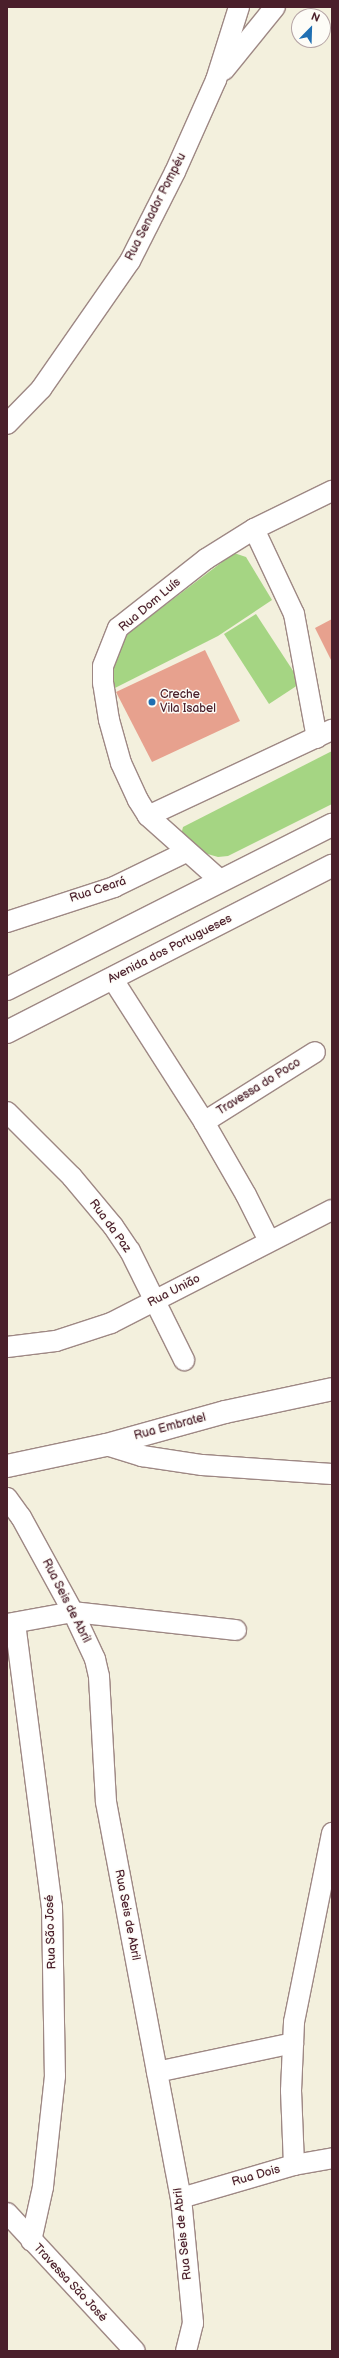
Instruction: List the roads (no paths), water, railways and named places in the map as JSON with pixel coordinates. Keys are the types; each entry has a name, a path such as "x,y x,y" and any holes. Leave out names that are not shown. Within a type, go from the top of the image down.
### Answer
{"main road":[{"path":"7,989 332,825"},
{"name":"Avenida dos Portugueses","path":"11,1025 112,978 332,866"},
{"path":"7,1002 111,949 147,918"},
{"name":"Rua Embratel","path":"7,1466 106,1445 225,1412 332,1389"}],"street":[{"name":"Rua Senador Pompéu","path":"7,424 41,389 130,261 172,178 216,80 239,7"},
{"path":"216,80 275,7"},
{"name":"Rua Dom Luís","path":"220,881 186,852 148,816 121,763 109,720 103,683 103,666 109,646 118,628 206,559 254,529 332,491"},
{"path":"148,816 324,734 294,614 254,529"},
{"name":"Rua Ceará","path":"7,922 114,887 186,852"},
{"path":"112,978 204,1122 246,1195 269,1241"},
{"name":"Travessa do Poco","path":"204,1122 315,1052"},
{"name":"Rua da Paz","path":"7,1112 72,1177 113,1226 130,1251 184,1360"},
{"name":"Rua União","path":"7,1346 56,1341 111,1324 269,1241 332,1210"},
{"path":"106,1445 142,1456 202,1465 332,1474"},
{"name":"Rua Seis de Abril","path":"7,1498 21,1518 74,1612 95,1659 99,1677 106,1802 180,2198 193,2323 186,2351"},
{"path":"11,1624 74,1612 236,1630"},
{"name":"Rua São José","path":"11,1624 52,1907 55,2076 43,2186 31,2241"},
{"path":"294,2164 290,2091 294,2022 332,1833"},
{"path":"157,2072 293,2043"},
{"name":"Rua Dois","path":"180,2198 294,2164 332,2158"},
{"name":"Travessa São José","path":"7,2213 31,2241 135,2351"}],"place":[{"name":"Creche Vila Isabel","path":"152,702"}]}
